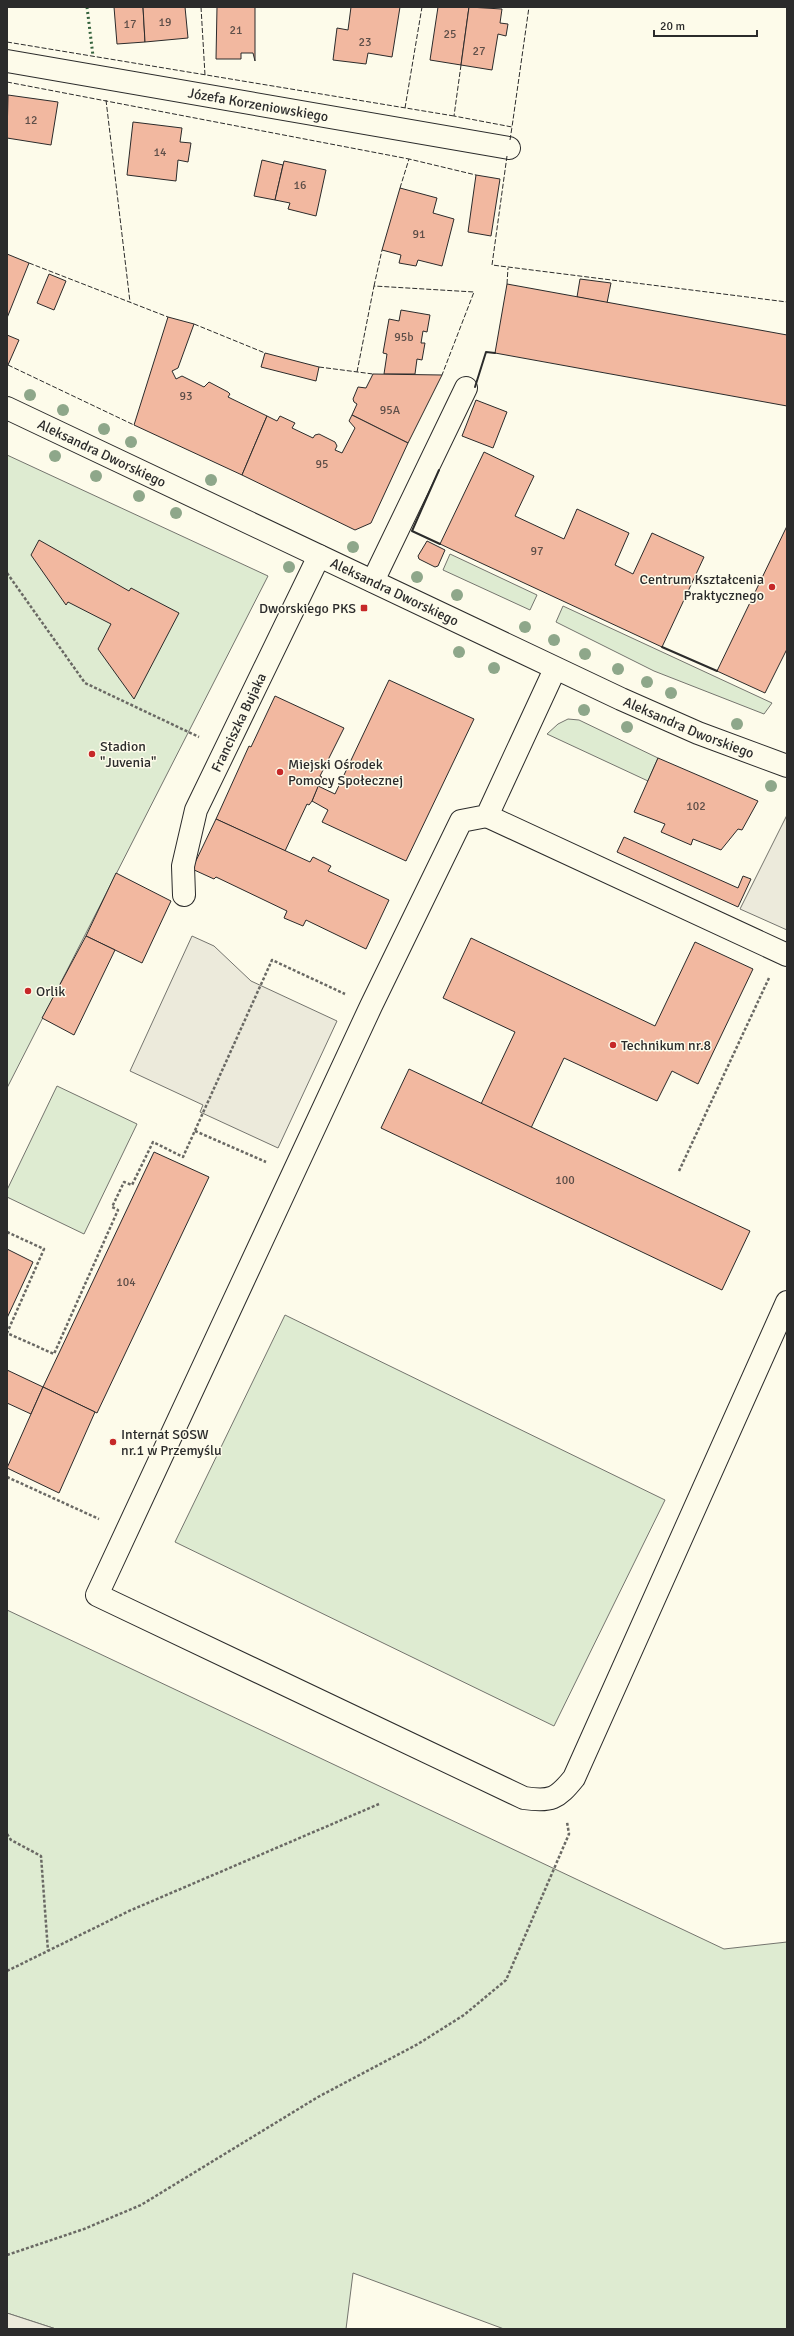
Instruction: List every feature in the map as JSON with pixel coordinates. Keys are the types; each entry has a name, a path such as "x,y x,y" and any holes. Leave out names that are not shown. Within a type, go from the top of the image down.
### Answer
{"street":[{"name":"Józefa Korzeniowskiego","path":"7,61 509,148"},
{"path":"373,581 466,388"},
{"name":"Aleksandra Dworskiego","path":"7,408 555,669 698,733 787,766"},
{"name":"Franciszka Bujaka","path":"184,895 182,866 196,810 318,556"},
{"path":"487,816 555,669"},
{"path":"784,954 487,816 461,821 371,1006 97,1595 524,1798 544,1801 561,1794 574,1778 787,1302"}],"path":[{"path":"7,574 85,683 225,749"},
{"path":"679,1171 784,954"},
{"path":"7,1232 44,1249 7,1333 54,1354 118,1210 112,1207 124,1182 132,1185 152,1142 183,1157 272,960 371,1006"},
{"path":"195,1131 293,1174"},
{"path":"7,1477 126,1532"},
{"path":"7,2255 84,2229 141,2205 318,2096 418,2044 464,2015 506,1980 569,1834 561,1794"},
{"path":"7,1972 129,1911 379,1804"},
{"path":"7,1834 11,1840 41,1856 48,1951"}],"green space":[{"name":"Stadion \"Juvenia\"","path":"7,455 268,576 7,1088"},
{"path":"450,554 537,595 530,610 443,570"},
{"path":"563,606 772,703 764,714 654,671 556,622"},
{"path":"568,719 579,720 658,758 648,781 547,734 558,724"},
{"path":"57,1086 137,1124 84,1234 7,1197 7,1190"},
{"path":"285,1315 665,1500 554,1726 175,1542"},
{"path":"7,1610 724,1949 787,1942 787,2329 504,2329 353,2273 346,2329 56,2329 7,2313"}],"shaded area":[{"path":"787,815 787,930 740,909"},
{"path":"192,936 214,946 251,981 337,1021 278,1148 200,1112 203,1105 130,1071"},
{"path":"7,2313 56,2329 7,2329"}],"building":[{"path":"114,7 143,7 145,42 117,44"},
{"path":"143,7 185,7 188,38 145,42"},
{"path":"217,7 255,7 255,61 253,53 241,53 241,59 216,59"},
{"path":"351,7 400,7 392,57 368,53 366,64 333,60 337,28 348,30"},
{"path":"438,7 469,7 461,65 430,60"},
{"path":"469,7 502,9 500,23 508,24 506,36 498,34 492,70 461,65"},
{"path":"8,95 58,102 51,145 7,138"},
{"path":"133,122 182,128 180,142 191,143 188,162 178,160 176,181 127,175"},
{"path":"262,160 283,165 275,200 254,196"},
{"path":"284,161 326,170 316,216 288,209 290,203 275,200"},
{"path":"476,175 500,179 491,236 468,232"},
{"path":"400,188 437,198 433,213 454,219 442,266 418,260 416,266 399,263 401,255 382,250"},
{"path":"7,254 29,263 7,318"},
{"path":"49,274 66,281 54,310 37,303"},
{"path":"580,279 611,283 607,303 577,297"},
{"path":"507,284 787,335 787,406 495,353"},
{"path":"401,310 430,315 427,332 423,331 421,343 425,343 422,360 417,359 415,374 384,374 387,354 383,353 389,319 399,321"},
{"path":"168,317 194,324 178,368 172,371 176,379 182,376 204,387 209,382 228,392 230,394 228,397 267,416 242,475 134,425"},
{"path":"7,335 19,340 8,365 7,365"},
{"path":"265,353 319,367 316,381 261,367"},
{"path":"373,374 442,375 408,443 352,415 357,404 353,399 358,387 366,388"},
{"path":"476,400 507,412 493,448 462,436"},
{"path":"352,415 408,443 371,523 355,530 242,475 267,416 277,421 280,416 295,423 292,428 313,438 315,435 319,434 335,442 337,446 335,450 342,453 355,428 349,421"},
{"path":"484,452 534,476 515,516 564,539 577,509 629,533 615,565 633,574 652,533 704,557 662,647 440,544"},
{"name":"Centrum Kształcenia Praktycznego","path":"787,526 787,649 765,693 717,671"},
{"path":"39,540 129,591 131,588 179,613 134,699 98,649 111,624 68,602 66,605 31,555"},
{"path":"427,541 445,550 438,566 435,567 419,559 418,556"},
{"path":"389,680 474,719 406,861 322,822 328,810 312,801 318,786 335,794"},
{"name":"Miejski Ośrodek Pomocy Społecznej","path":"275,696 344,728 320,776 322,777 312,801 309,805 307,804 285,851 216,819 249,746 251,747"},
{"path":"658,758 758,801 742,830 738,829 721,850 693,839 691,845 661,832 665,824 634,812"},
{"path":"216,819 310,862 313,857 331,866 328,871 389,900 366,949 306,920 303,926 284,918 287,911 216,877 214,879 192,869"},
{"path":"624,837 738,888 743,876 751,879 738,907 617,852"},
{"path":"116,873 171,901 142,963 86,936"},
{"path":"86,936 115,950 74,1035 42,1018"},
{"name":"Technikum nr.8","path":"471,938 655,1026 695,942 753,969 698,1084 672,1071 657,1101 564,1058 531,1128 481,1104 515,1032 443,998"},
{"path":"409,1069 750,1231 722,1290 381,1128"},
{"path":"154,1152 209,1177 97,1413 43,1387"},
{"path":"7,1249 33,1262 7,1318"},
{"path":"7,1370 43,1387 31,1414 7,1403"},
{"path":"43,1387 95,1412 59,1493 7,1468"}],"hedge":[{"path":"87,7 93,56"}],"fence":[{"path":"201,7 205,75"},
{"path":"405,108 422,7"},
{"path":"461,65 454,116 512,127 529,7"},
{"path":"7,42 454,116"},
{"path":"7,82 409,159"},
{"path":"106,100 130,302"},
{"path":"510,140 512,127"},
{"path":"507,156 492,265 787,302"},
{"path":"400,188 409,159 476,175"},
{"path":"374,286 382,250"},
{"path":"29,263 168,317"},
{"path":"507,284 508,268"},
{"path":"357,372 374,286 474,292 442,375"},
{"path":"194,324 265,353"},
{"path":"8,365 134,425"},
{"path":"319,367 373,374"}],"wall":[{"path":"475,387 486,352 495,353"},
{"path":"439,470 412,531 440,544"},
{"path":"662,647 717,671"}],"place":[{"name":"Centrum Kształcenia Praktycznego","path":"772,587"},
{"name":"Dworskiego PKS","path":"364,608"},
{"name":"Stadion \"Juvenia\"","path":"92,754"},
{"name":"Miejski Ośrodek Pomocy Społecznej","path":"280,772"},
{"name":"Orlik","path":"28,991"},
{"name":"Technikum nr.8","path":"613,1045"},
{"name":"Internat SOSW nr.1 w Przemyślu","path":"113,1442"}]}
